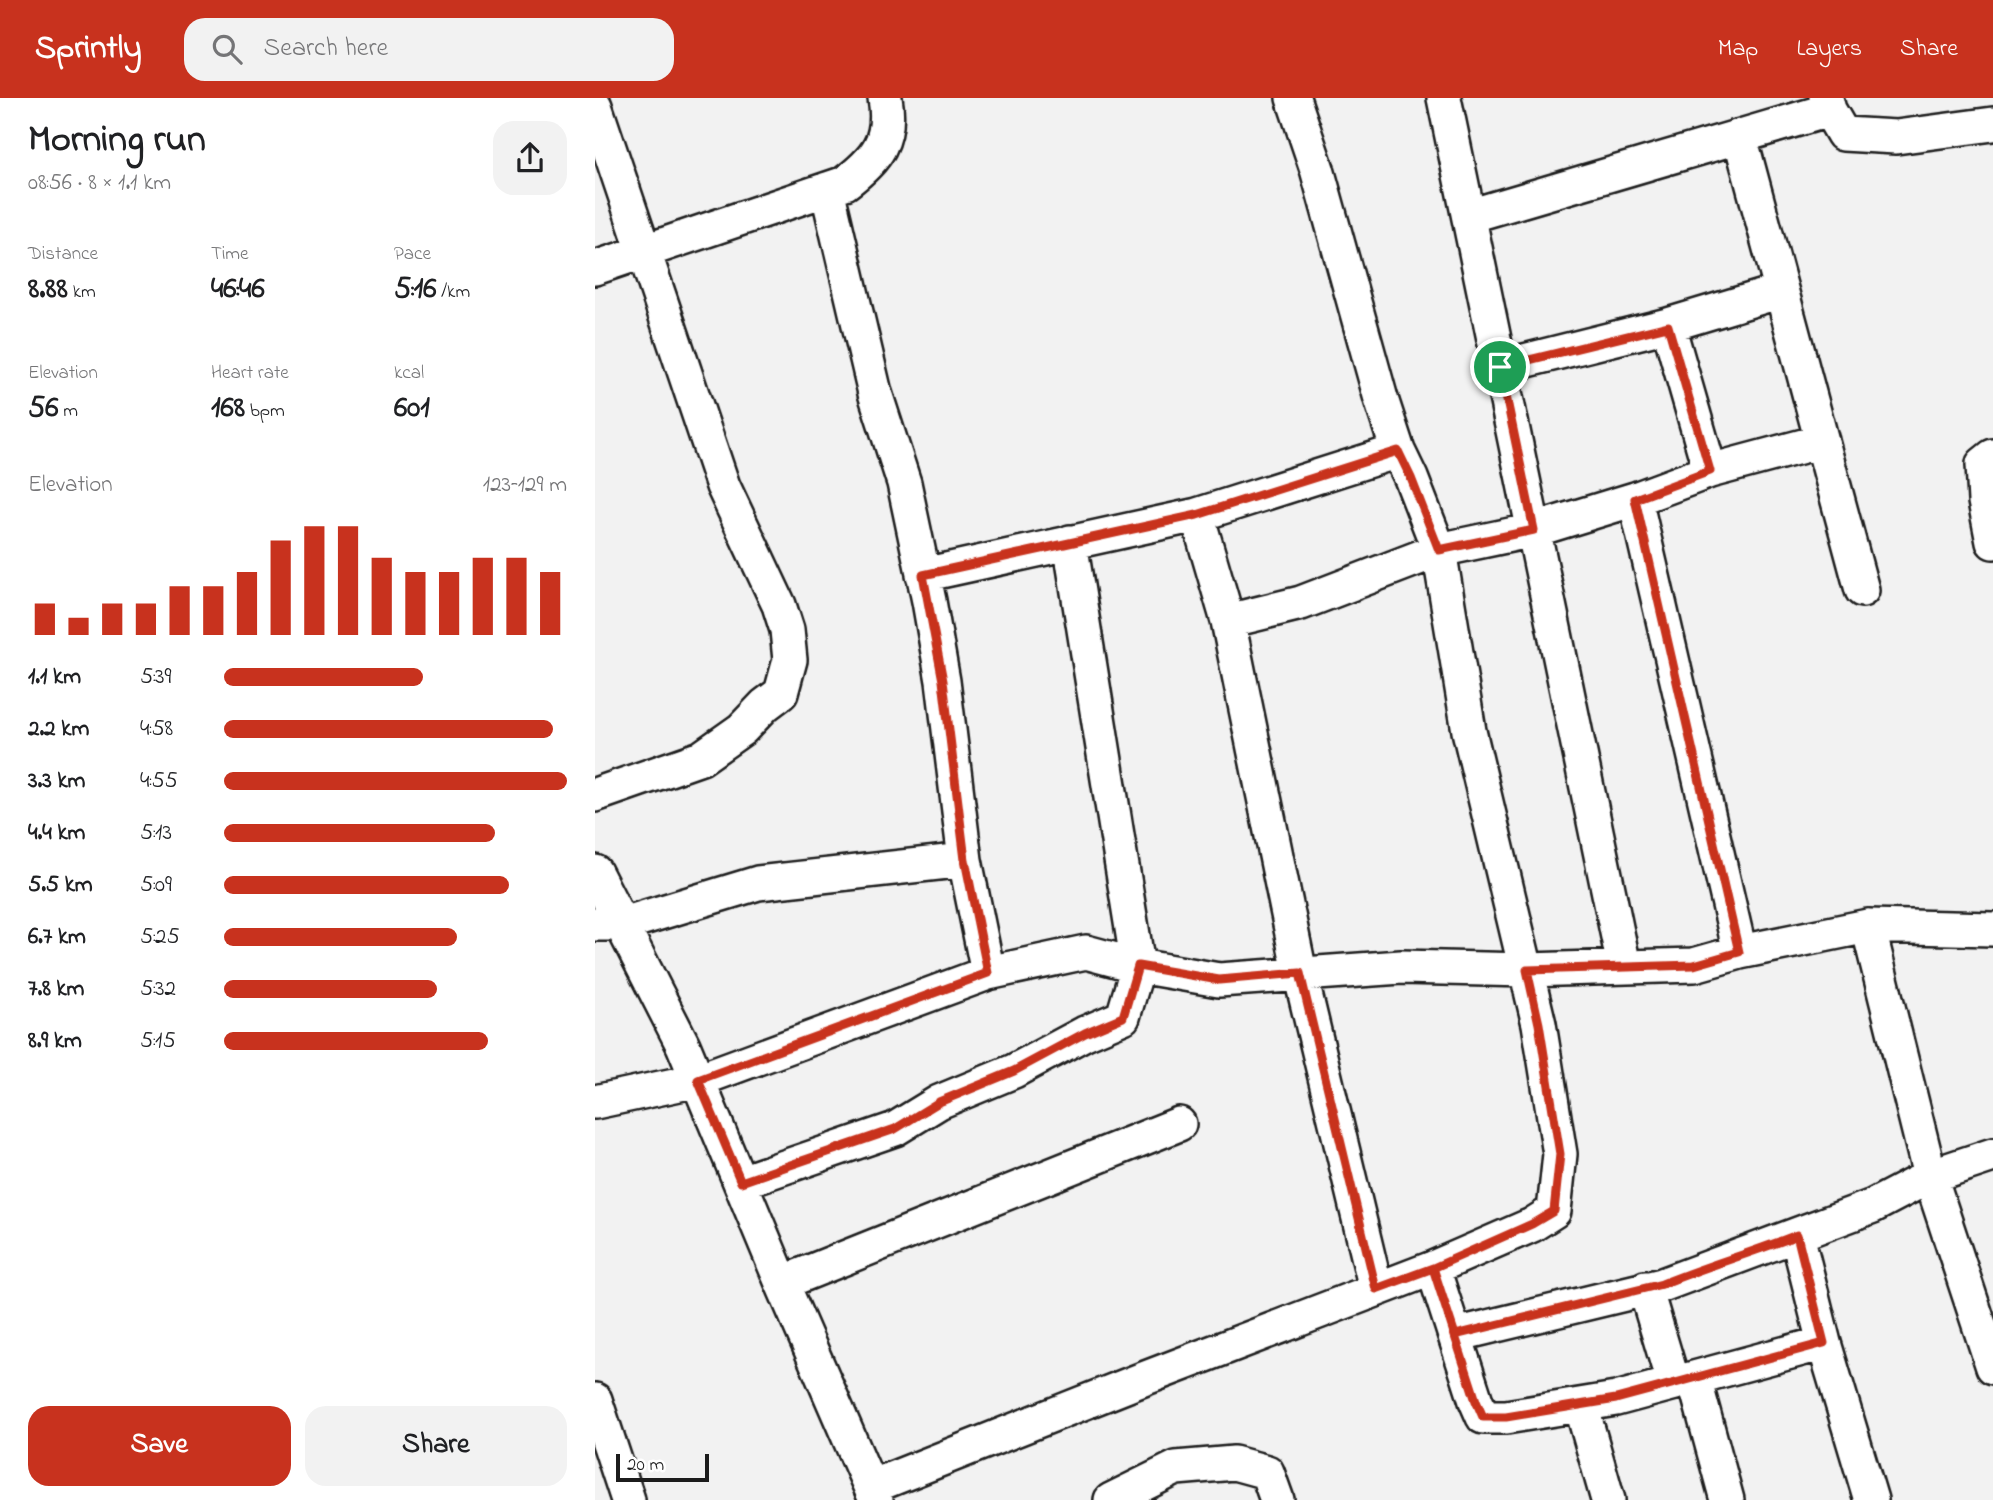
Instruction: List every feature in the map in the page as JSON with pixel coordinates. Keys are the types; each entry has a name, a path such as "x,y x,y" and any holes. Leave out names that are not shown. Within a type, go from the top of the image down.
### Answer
{"street":[{"path":"595,268 845,183 865,168 877,153 885,136 888,114 885,98"},
{"path":"595,873 609,924 683,1045 874,1494 1433,1268 1532,1224 1554,1211 1560,1154 1539,1024 1469,730 1439,550 1398,451 1381,399 1317,169 1293,98"},
{"path":"1444,98 1625,966"},
{"path":"1469,216 1740,137 1828,104 1843,134 1896,137 1993,124"},
{"path":"595,106 723,486 779,605 787,630 790,660 781,693 732,737 701,758 595,795"},
{"path":"1740,137 1862,590"},
{"path":"827,189 875,393 904,483 923,575 943,681 965,860 988,973"},
{"path":"1500,367 1668,326 1781,291"},
{"path":"1668,326 1710,471"},
{"path":"1228,621 1301,603 1439,550 1534,530 1635,499 1710,471 1822,441"},
{"path":"923,575 1197,515 1398,451"},
{"path":"1993,456 1983,464 1985,501 1993,542"},
{"path":"1635,499 1739,952"},
{"path":"1197,515 1228,621 1300,973 1376,1289"},
{"path":"741,1182 895,1129 939,1102 1014,1071 1085,1033 1123,1017 1138,966 1070,542"},
{"path":"609,924 758,883 965,860"},
{"path":"1868,926 1930,1176 1993,1367"},
{"path":"595,1102 698,1080 988,973 1086,952 1138,966 1219,980 1401,967 1527,970 1694,965 1739,952 1868,926 1993,929"},
{"path":"782,1283 1179,1124"},
{"path":"1455,1335 1662,1284 1758,1251 1874,1206 1930,1176 1993,1156"},
{"path":"1797,1235 1824,1343 1871,1500"},
{"path":"1433,1268 1483,1417 1506,1417 1616,1399 1824,1343"},
{"path":"1645,1288 1683,1380 1727,1500"},
{"path":"595,1400 628,1500"},
{"path":"1581,1405 1608,1500"},
{"path":"1111,1500 1176,1468 1234,1462 1267,1472 1277,1500"}],"route":[{"path":"1500,367 1534,530 1439,550 1398,451 1197,515 923,575 943,681 965,860 988,973 698,1080 741,1182 895,1129 939,1102 1014,1071 1085,1033 1123,1017 1138,966 1219,980 1300,973 1376,1289 1433,1268 1455,1335 1662,1284 1797,1235 1824,1343 1616,1399 1506,1417 1483,1417 1476,1401 1433,1268 1532,1224 1554,1211 1560,1154 1539,1024 1527,970 1694,965 1739,952 1635,499 1710,471 1668,326 1500,367"}]}
